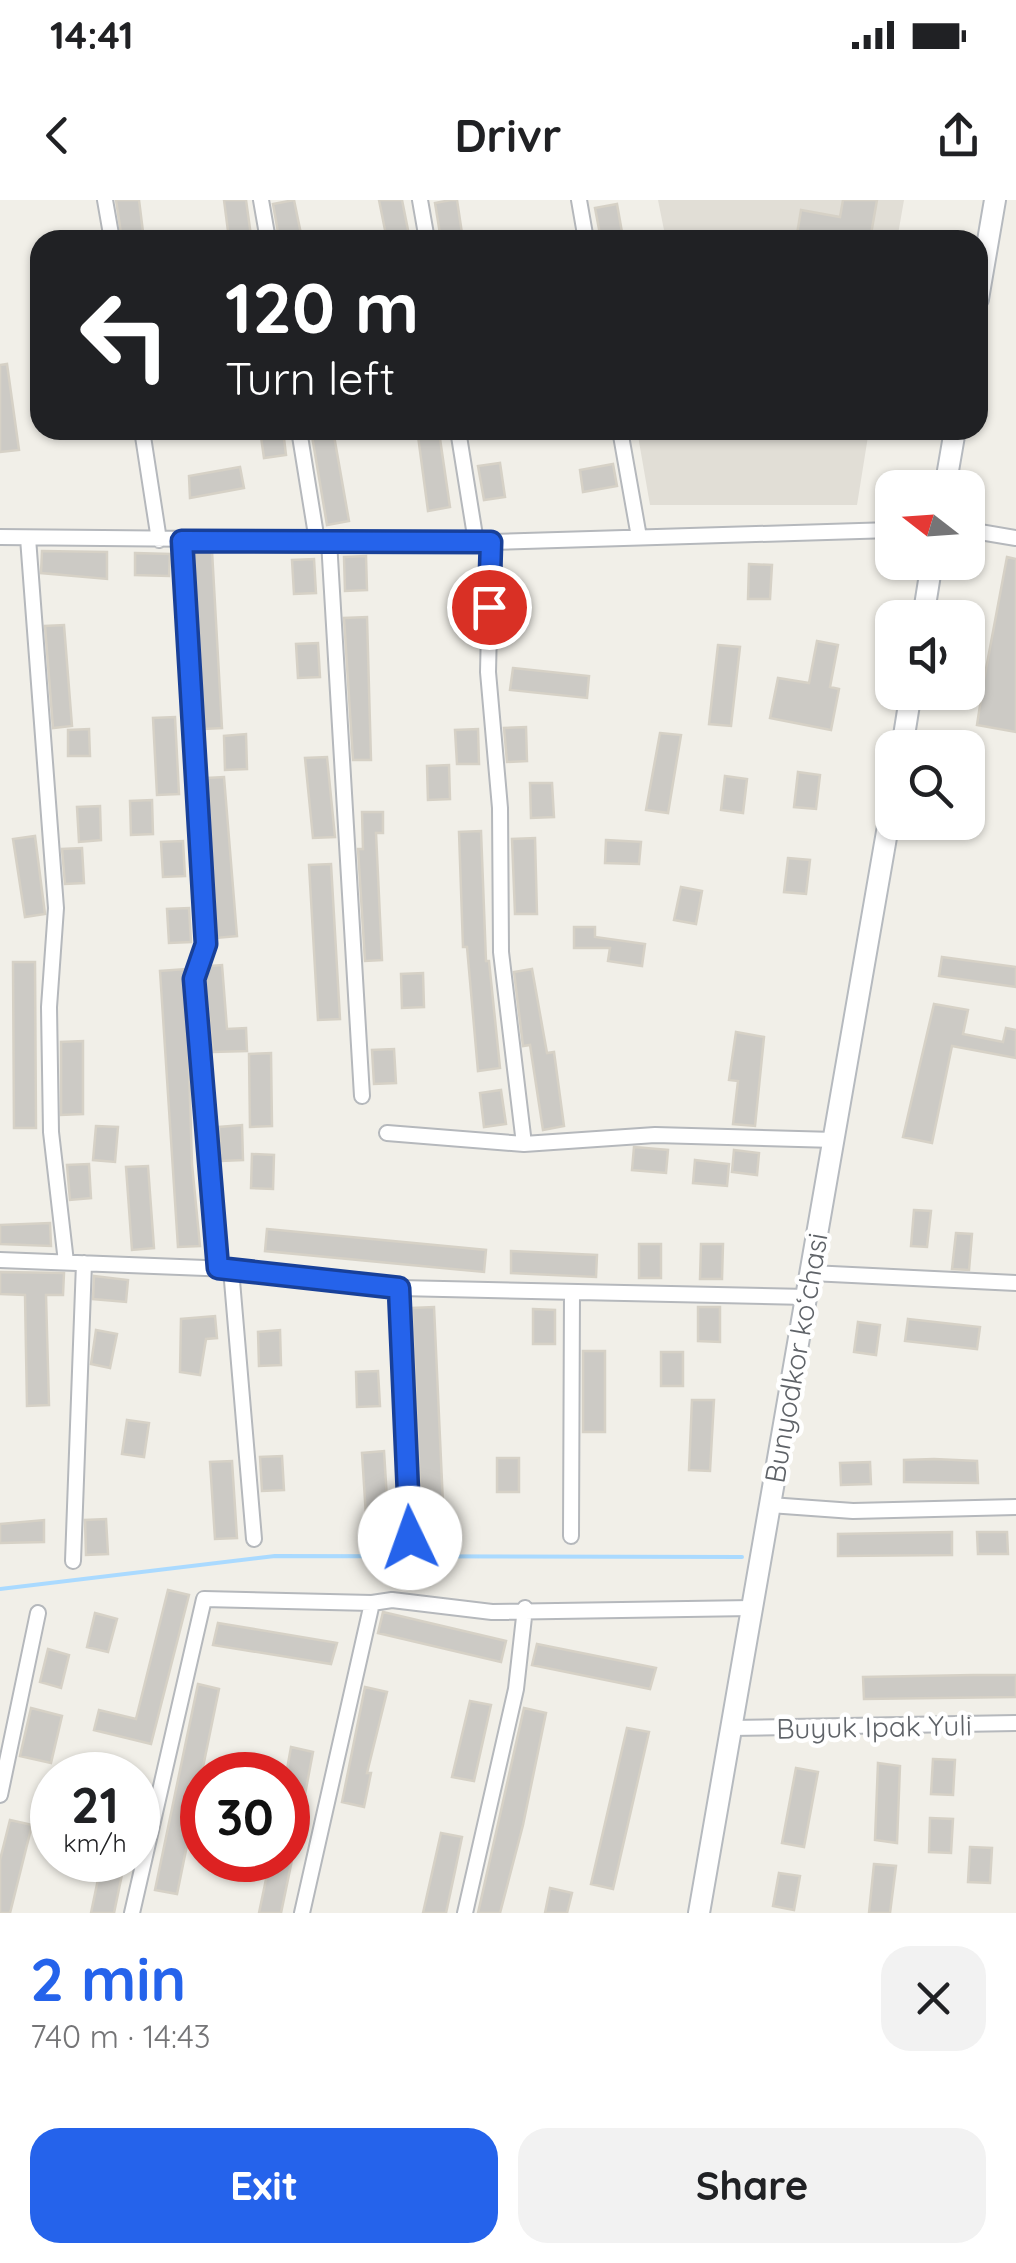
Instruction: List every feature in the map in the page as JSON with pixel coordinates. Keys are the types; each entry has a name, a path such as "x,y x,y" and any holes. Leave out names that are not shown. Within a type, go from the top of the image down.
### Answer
{"main road":[{"path":"988,241 995,200"},
{"path":"948,470 953,440"},
{"name":"Bunyodkor koʻchasi","path":"699,1913 886,840"}],"street":[{"path":"105,200 110,230"},
{"path":"262,200 266,230"},
{"path":"420,200 425,230"},
{"path":"579,200 584,230"},
{"path":"144,440 159,540"},
{"path":"301,440 323,541 362,1096"},
{"path":"460,440 483,542 488,672 500,808 501,952 524,1144"},
{"path":"622,440 639,537"},
{"path":"0,537 483,542 875,530"},
{"path":"985,533 1016,538"},
{"path":"28,538 56,908 48,1006 51,1132 66,1262"},
{"path":"182,541 206,944 194,979 254,1538"},
{"path":"386,1133 524,1144 655,1135 834,1140"},
{"path":"0,1260 225,1269 399,1288 807,1297"},
{"path":"73,1560 84,1263"},
{"path":"811,1273 1016,1283"},
{"path":"399,1288 410,1538"},
{"path":"571,1536 572,1292"},
{"path":"770,1506 853,1511 1016,1506"},
{"path":"132,1913 204,1599 372,1603 392,1600 492,1612 525,1608 752,1608"},
{"path":"302,1913 372,1603"},
{"path":"465,1913 516,1690 525,1608"},
{"path":"0,1794 38,1613"},
{"name":"Buyuk Ipak Yuli","path":"731,1728 1016,1724"}],"shaded area":[{"path":"658,200 904,200 899,230 664,230"},
{"path":"639,440 867,440 857,505 650,505"}],"building":[{"path":"116,200 139,200 143,230 120,230"},
{"path":"224,200 246,200 250,230 228,230"},
{"path":"294,200 300,230 278,230 273,204"},
{"path":"379,200 402,200 408,230 385,230"},
{"path":"457,200 462,230 439,230 435,203"},
{"path":"843,200 877,200 872,230 798,230 801,210 840,217"},
{"path":"617,204 622,230 599,230 595,208"},
{"path":"7,364 19,450 0,452 0,365"},
{"path":"261,440 284,440 286,455 264,458"},
{"path":"313,440 335,440 349,521 327,525"},
{"path":"419,440 440,440 450,507 428,511"},
{"path":"500,463 505,497 484,500 478,466"},
{"path":"613,464 617,486 583,492 580,470"},
{"path":"240,467 244,488 190,498 189,476"},
{"path":"42,551 107,552 107,579 41,573"},
{"path":"193,551 212,551 222,728 204,729"},
{"path":"135,553 170,554 169,576 135,575"},
{"path":"366,556 367,590 345,591 344,557"},
{"path":"1007,557 1016,559 1016,732 977,725 979,710 985,710 985,674"},
{"path":"314,559 316,593 294,594 292,560"},
{"path":"749,564 772,565 770,599 748,599"},
{"path":"367,617 371,760 353,760 344,618"},
{"path":"64,625 72,726 53,728 45,626"},
{"path":"817,641 838,645 830,687 839,689 831,730 770,718 778,678 809,683"},
{"path":"318,643 320,677 298,678 296,644"},
{"path":"718,645 740,647 731,726 709,724"},
{"path":"513,668 589,676 587,698 510,690"},
{"path":"175,717 179,794 157,795 153,718"},
{"path":"526,727 527,761 507,762 504,728"},
{"path":"89,729 90,756 68,756 68,730"},
{"path":"478,729 479,764 457,764 455,730"},
{"path":"660,733 681,735 668,813 646,810"},
{"path":"246,734 247,769 225,770 224,736"},
{"path":"327,757 335,837 313,838 305,758"},
{"path":"449,765 450,799 428,800 427,766"},
{"path":"798,772 820,775 816,809 794,807"},
{"path":"725,776 747,779 743,813 721,810"},
{"path":"224,777 237,936 216,938 207,778"},
{"path":"530,783 552,783 554,817 531,818"},
{"path":"152,800 153,834 131,835 130,801"},
{"path":"100,806 101,840 79,842 77,807"},
{"path":"362,812 383,812 383,833 376,833 382,960 365,961 358,849 363,849"},
{"path":"481,831 486,961 500,1068 478,1071 467,947 463,947 459,832"},
{"path":"35,836 45,914 25,917 13,839"},
{"path":"535,838 537,914 515,914 512,839"},
{"path":"606,840 641,842 639,864 605,863"},
{"path":"183,841 185,876 163,877 161,842"},
{"path":"82,848 84,883 65,884 62,849"},
{"path":"788,858 810,860 806,894 784,892"},
{"path":"331,864 340,1019 318,1020 309,865"},
{"path":"681,887 702,891 696,924 674,920"},
{"path":"189,908 191,942 169,943 167,909"},
{"path":"574,927 595,927 595,937 645,944 642,966 608,961 610,948 574,948"},
{"path":"942,957 1016,967 1016,987 939,976"},
{"path":"13,962 35,962 36,1128 14,1128"},
{"path":"222,965 227,1029 246,1028 247,1051 213,1052 205,980 210,966"},
{"path":"186,969 192,1164 200,1246 178,1247 160,971"},
{"path":"532,969 547,1053 554,1052 564,1126 543,1130 530,1045 523,1046 514,972"},
{"path":"423,973 424,1007 402,1008 401,974"},
{"path":"934,1004 968,1010 963,1034 1003,1042 1006,1028 1016,1030 1016,1058 952,1046 932,1143 903,1137"},
{"path":"736,1032 764,1037 755,1126 733,1124 738,1081 729,1080"},
{"path":"83,1041 83,1114 61,1115 61,1042"},
{"path":"394,1049 396,1083 374,1084 372,1050"},
{"path":"271,1053 272,1126 250,1127 249,1054"},
{"path":"501,1090 506,1124 484,1127 480,1093"},
{"path":"242,1125 243,1160 221,1161 219,1127"},
{"path":"96,1126 118,1127 115,1162 93,1160"},
{"path":"634,1147 668,1150 666,1173 632,1170"},
{"path":"734,1150 759,1153 757,1175 732,1172"},
{"path":"252,1154 274,1155 273,1189 251,1188"},
{"path":"695,1160 729,1164 727,1186 693,1183"},
{"path":"89,1164 91,1198 70,1200 67,1165"},
{"path":"148,1166 154,1248 132,1250 126,1167"},
{"path":"914,1210 931,1211 927,1247 911,1246"},
{"path":"50,1223 51,1246 0,1244 0,1225"},
{"path":"267,1229 486,1250 484,1272 265,1251"},
{"path":"956,1233 972,1234 969,1270 952,1269"},
{"path":"639,1244 661,1244 661,1278 639,1278"},
{"path":"701,1244 723,1244 722,1279 700,1279"},
{"path":"511,1251 597,1255 596,1277 511,1273"},
{"path":"0,1272 64,1273 63,1295 46,1295 49,1405 27,1406 25,1295 0,1294"},
{"path":"94,1276 128,1280 126,1302 93,1299"},
{"path":"434,1307 444,1526 422,1526 412,1308"},
{"path":"698,1307 720,1307 720,1342 698,1341"},
{"path":"533,1309 555,1310 555,1344 533,1344"},
{"path":"215,1316 217,1338 206,1339 200,1375 180,1372 181,1319"},
{"path":"908,1319 980,1327 977,1349 905,1341"},
{"path":"858,1322 880,1325 876,1355 854,1352"},
{"path":"96,1330 117,1334 110,1368 91,1364"},
{"path":"280,1330 281,1365 259,1366 258,1332"},
{"path":"583,1351 605,1351 605,1432 583,1432"},
{"path":"661,1352 683,1352 683,1386 661,1386"},
{"path":"378,1371 380,1406 357,1407 356,1372"},
{"path":"692,1400 714,1400 710,1471 689,1470"},
{"path":"127,1420 149,1423 144,1457 122,1454"},
{"path":"384,1451 389,1531 367,1532 362,1453"},
{"path":"282,1456 284,1490 262,1491 260,1457"},
{"path":"497,1458 519,1458 519,1492 497,1492"},
{"path":"904,1460 977,1461 978,1483 904,1482"},
{"path":"232,1461 237,1538 215,1539 210,1462"},
{"path":"870,1462 871,1484 841,1485 840,1463"},
{"path":"106,1519 108,1554 86,1555 85,1520"},
{"path":"44,1520 44,1542 0,1543 0,1524"},
{"path":"952,1532 952,1555 838,1556 838,1534"},
{"path":"977,1532 1007,1532 1008,1554 978,1554"},
{"path":"168,1590 189,1595 151,1744 94,1730 99,1710 136,1719"},
{"path":"383,1612 506,1641 501,1662 378,1633"},
{"path":"95,1613 117,1619 108,1652 87,1647"},
{"path":"218,1623 337,1643 331,1664 213,1645"},
{"path":"537,1644 656,1668 650,1689 532,1665"},
{"path":"48,1649 69,1655 61,1688 40,1682"},
{"path":"1016,1675 1016,1697 864,1699 863,1677"},
{"path":"198,1684 219,1689 206,1752 184,1752"},
{"path":"365,1687 387,1692 367,1773 371,1773 364,1807 342,1802"},
{"path":"470,1701 491,1705 474,1781 452,1777"},
{"path":"31,1708 62,1716 54,1752 30,1752 30,1758 20,1756"},
{"path":"524,1708 546,1713 523,1825 500,1913 478,1913"},
{"path":"627,1728 649,1732 613,1889 591,1884"},
{"path":"291,1747 313,1752 310,1768 310,1752 290,1752"},
{"path":"933,1759 955,1760 953,1795 931,1794"},
{"path":"878,1763 900,1766 897,1843 875,1840"},
{"path":"796,1768 818,1772 804,1847 782,1843"},
{"path":"180,1770 177,1894 155,1890 160,1882"},
{"path":"930,1818 953,1819 951,1853 929,1852"},
{"path":"10,1820 30,1825 10,1913 0,1913 0,1860"},
{"path":"441,1833 462,1837 446,1913 423,1913"},
{"path":"970,1847 992,1848 990,1883 968,1882"},
{"path":"874,1864 896,1866 890,1913 869,1913"},
{"path":"779,1873 800,1876 794,1910 773,1906"},
{"path":"97,1882 120,1882 114,1913 91,1913"},
{"path":"265,1882 287,1882 281,1913 259,1913"},
{"path":"550,1888 572,1893 567,1913 545,1913"}],"waterway":[{"path":"0,1589 275,1556 742,1557"}],"route":[{"path":"410,1538 399,1288 218,1268 194,979 206,944 182,541 491,542 489,607"}]}
